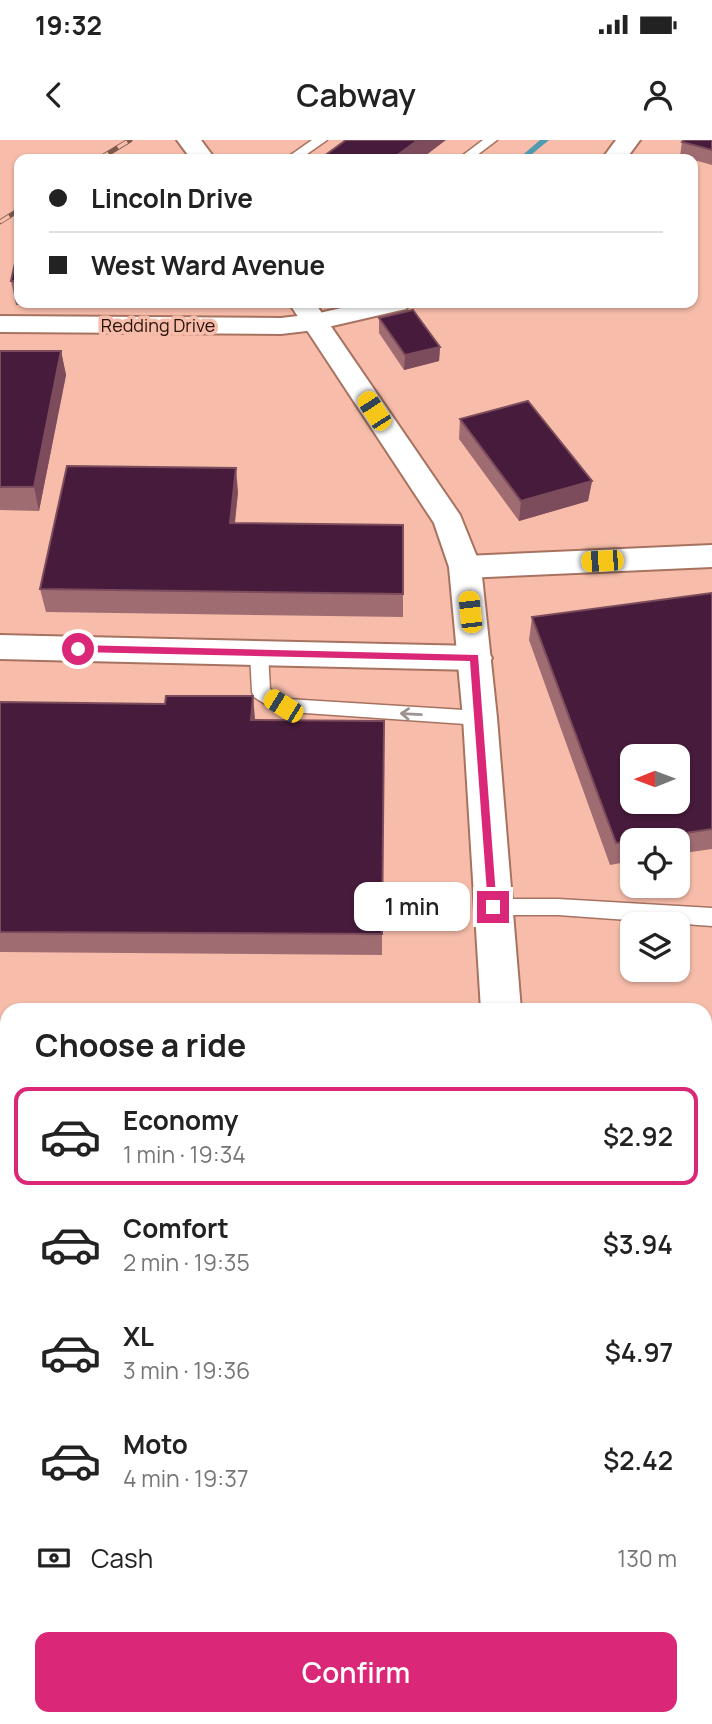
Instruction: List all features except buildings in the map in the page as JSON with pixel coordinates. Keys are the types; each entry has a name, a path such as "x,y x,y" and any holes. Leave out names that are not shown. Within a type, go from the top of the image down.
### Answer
{"street":[{"name":"Redding Drive","path":"0,324 281,326 308,312 348,308"},
{"path":"308,312 449,523 465,567 480,718 500,1003"},
{"path":"465,567 712,556"},
{"path":"0,647 475,658"}],"lane":[{"path":"299,154 321,140"},
{"path":"471,154 491,140"},
{"path":"260,653 261,692 283,706 480,718"},
{"path":"493,907 558,907 712,917"}],"waterway":[{"path":"528,154 545,140"}],"railway":[{"path":"107,154 130,140"},
{"path":"0,222 14,213"}],"route":[{"path":"78,649 475,658 493,907"}]}
